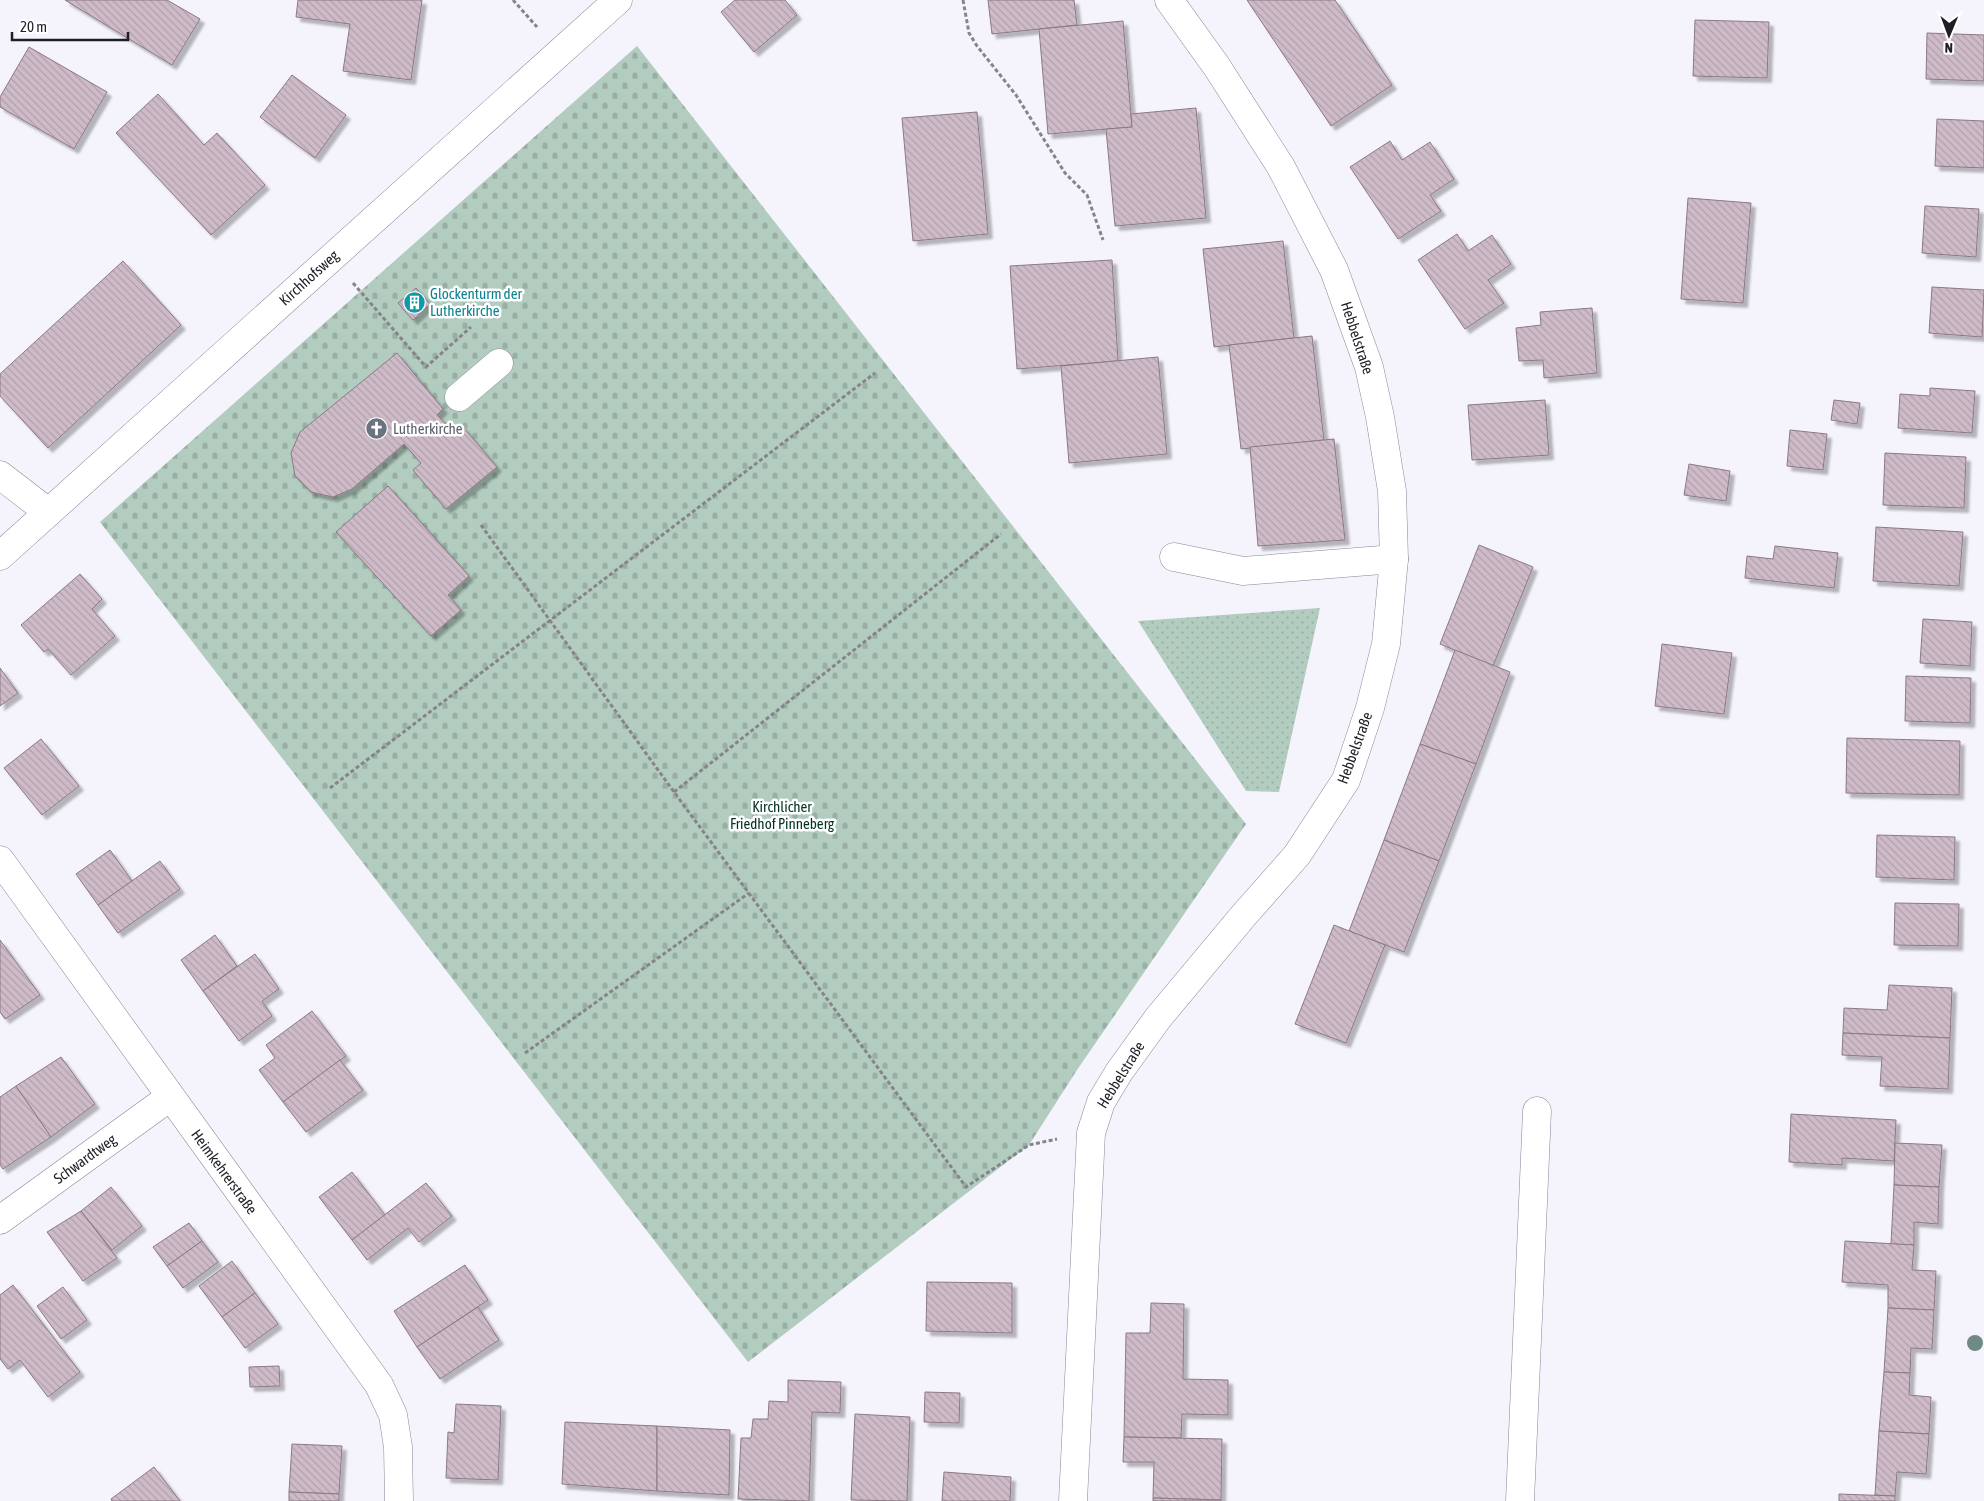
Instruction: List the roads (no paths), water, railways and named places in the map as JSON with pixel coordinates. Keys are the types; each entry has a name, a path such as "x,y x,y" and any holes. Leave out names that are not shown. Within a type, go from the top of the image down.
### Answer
{"street":[{"name":"Kirchhofsweg","path":"0,556 618,0"},
{"name":"Hebbelstraße","path":"1072,1501 1091,1133 1101,1102 1119,1072 1158,1018 1297,855 1346,780 1370,708 1386,644 1394,559 1392,491 1378,409 1368,367 1334,270 1281,167 1217,67 1169,0"},
{"path":"459,397 499,363"},
{"path":"0,475 48,512"},
{"path":"1174,557 1243,571 1394,559"},
{"name":"Heimkehrerstraße","path":"0,860 379,1385 393,1415 398,1447 399,1501"},
{"name":"Schwardtweg","path":"0,1220 170,1097"},
{"path":"1520,1501 1537,1111"}],"place":[{"name":"Glockenturm der Lutherkirche","path":"414,303"},
{"name":"Lutherkirche","path":"377,429"}],"park label":[{"name":"Kirchlicher Friedhof Pinneberg","path":"782,816"}]}
